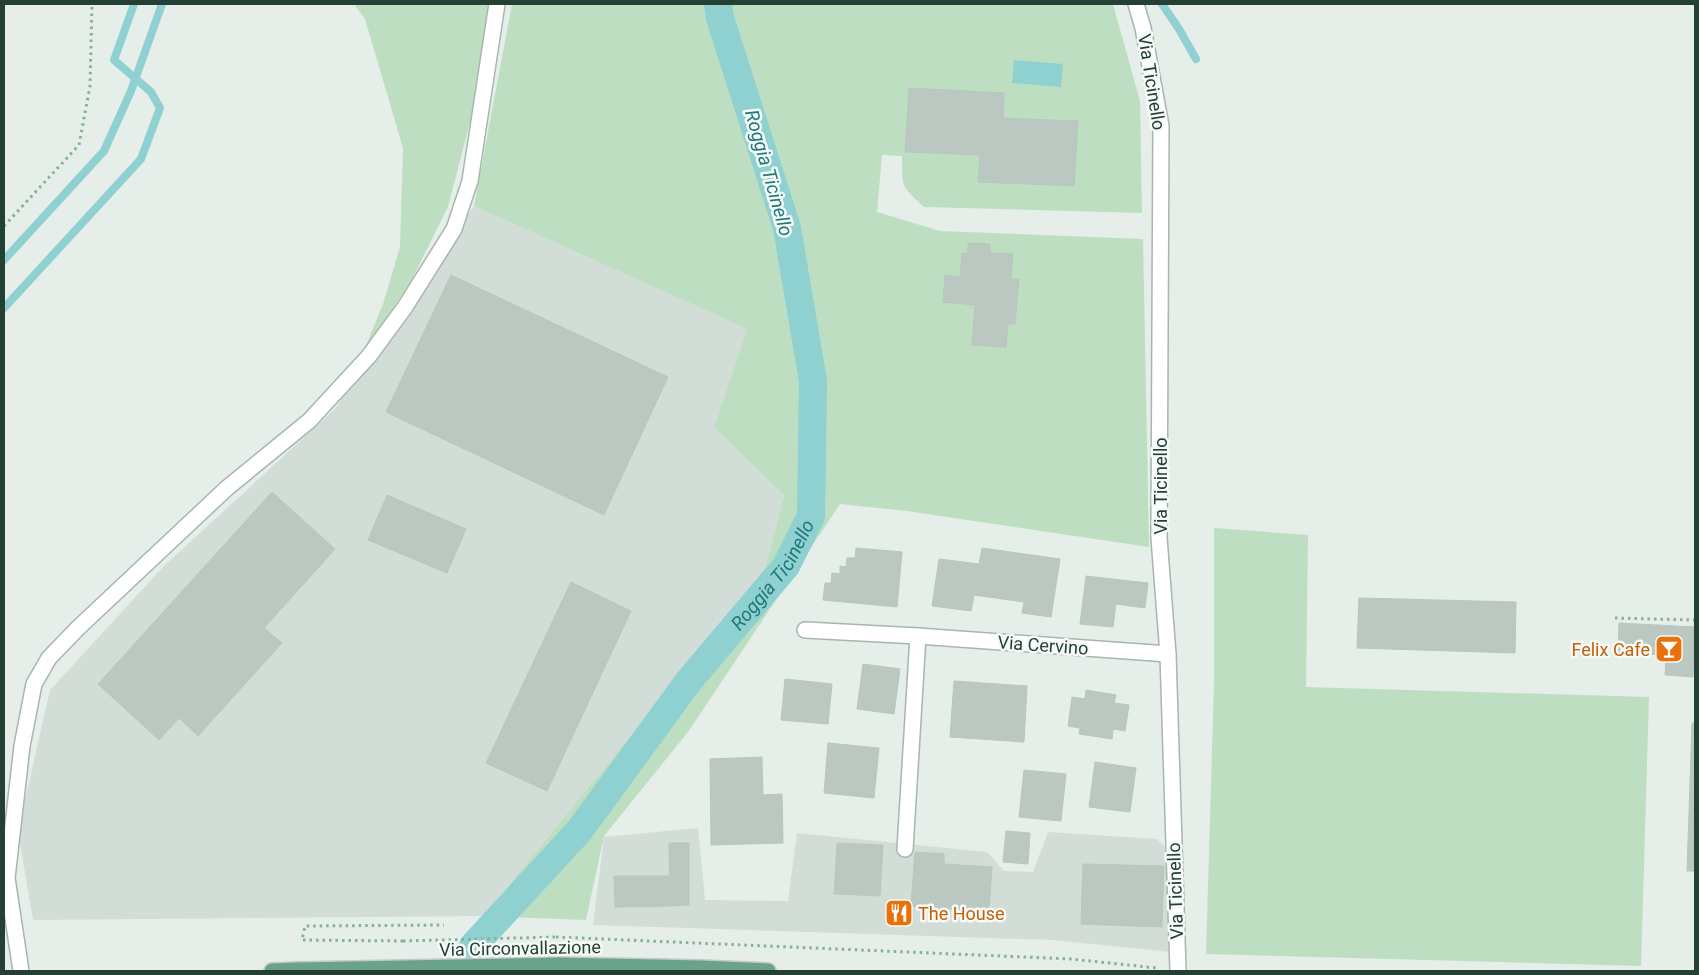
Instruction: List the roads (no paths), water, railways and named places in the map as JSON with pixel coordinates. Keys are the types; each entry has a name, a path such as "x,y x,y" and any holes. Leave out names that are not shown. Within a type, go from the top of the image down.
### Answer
{"main road":[{"name":"Via Circonvallazione","path":"272,971 558,965 768,971"}],"street":[{"path":"22,971 7,878 22,746 34,684 49,658 78,628 227,488 309,421 369,356 406,307 454,229 470,181 497,4"},
{"name":"Via Ticinello","path":"1136,4 1143,28 1161,126 1159,538 1168,654 1178,971"},
{"name":"Via Cervino","path":"805,630 1168,654"},
{"path":"905,848 918,636"}],"water":[{"path":"1014,60 1063,64 1061,87 1012,83"}],"waterway":[{"path":"4,308 141,159 160,108 151,92 114,60 134,4"},
{"path":"4,260 104,151 131,91 162,4"},
{"name":"Roggia Ticinello","path":"473,946 579,831 688,682 786,566 811,516 813,381 787,228 720,18 718,4"},
{"path":"1162,4 1196,59"}],"place":[{"name":"Felix Cafe","path":"1669,649"},
{"name":"The House","path":"899,913"}]}
